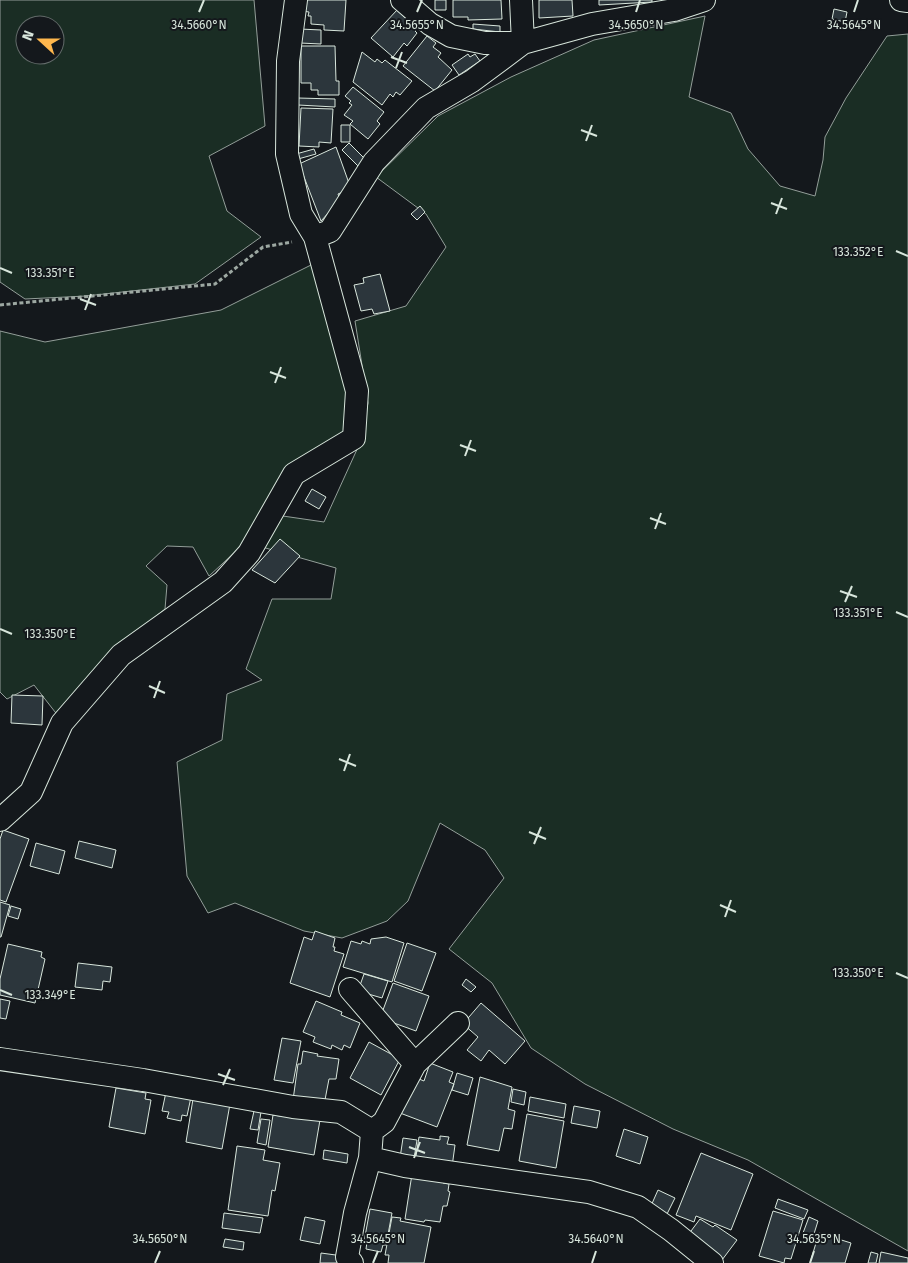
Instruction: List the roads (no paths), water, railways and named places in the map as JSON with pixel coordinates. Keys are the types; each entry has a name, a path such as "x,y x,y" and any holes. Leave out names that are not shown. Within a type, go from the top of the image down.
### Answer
{"street":[{"path":"0,820 31,792 62,723 121,655 223,582 249,553 294,474 354,438 357,391 315,237 301,214 287,154 288,61 296,0"},
{"path":"402,0 430,24 451,36 486,43 523,43 592,24 674,10 704,0"},
{"path":"521,0 523,43"},
{"path":"901,0 908,1"},
{"path":"315,237 330,231 374,162 426,108 472,81 523,43"},
{"path":"350,989 414,1064"},
{"path":"352,1263 347,1257 355,1213 370,1158 372,1131 384,1122 414,1064 458,1023"},
{"path":"0,1060 143,1080 293,1107 341,1112 372,1131"},
{"path":"370,1158 405,1166 589,1192 638,1207 712,1263"}]}
